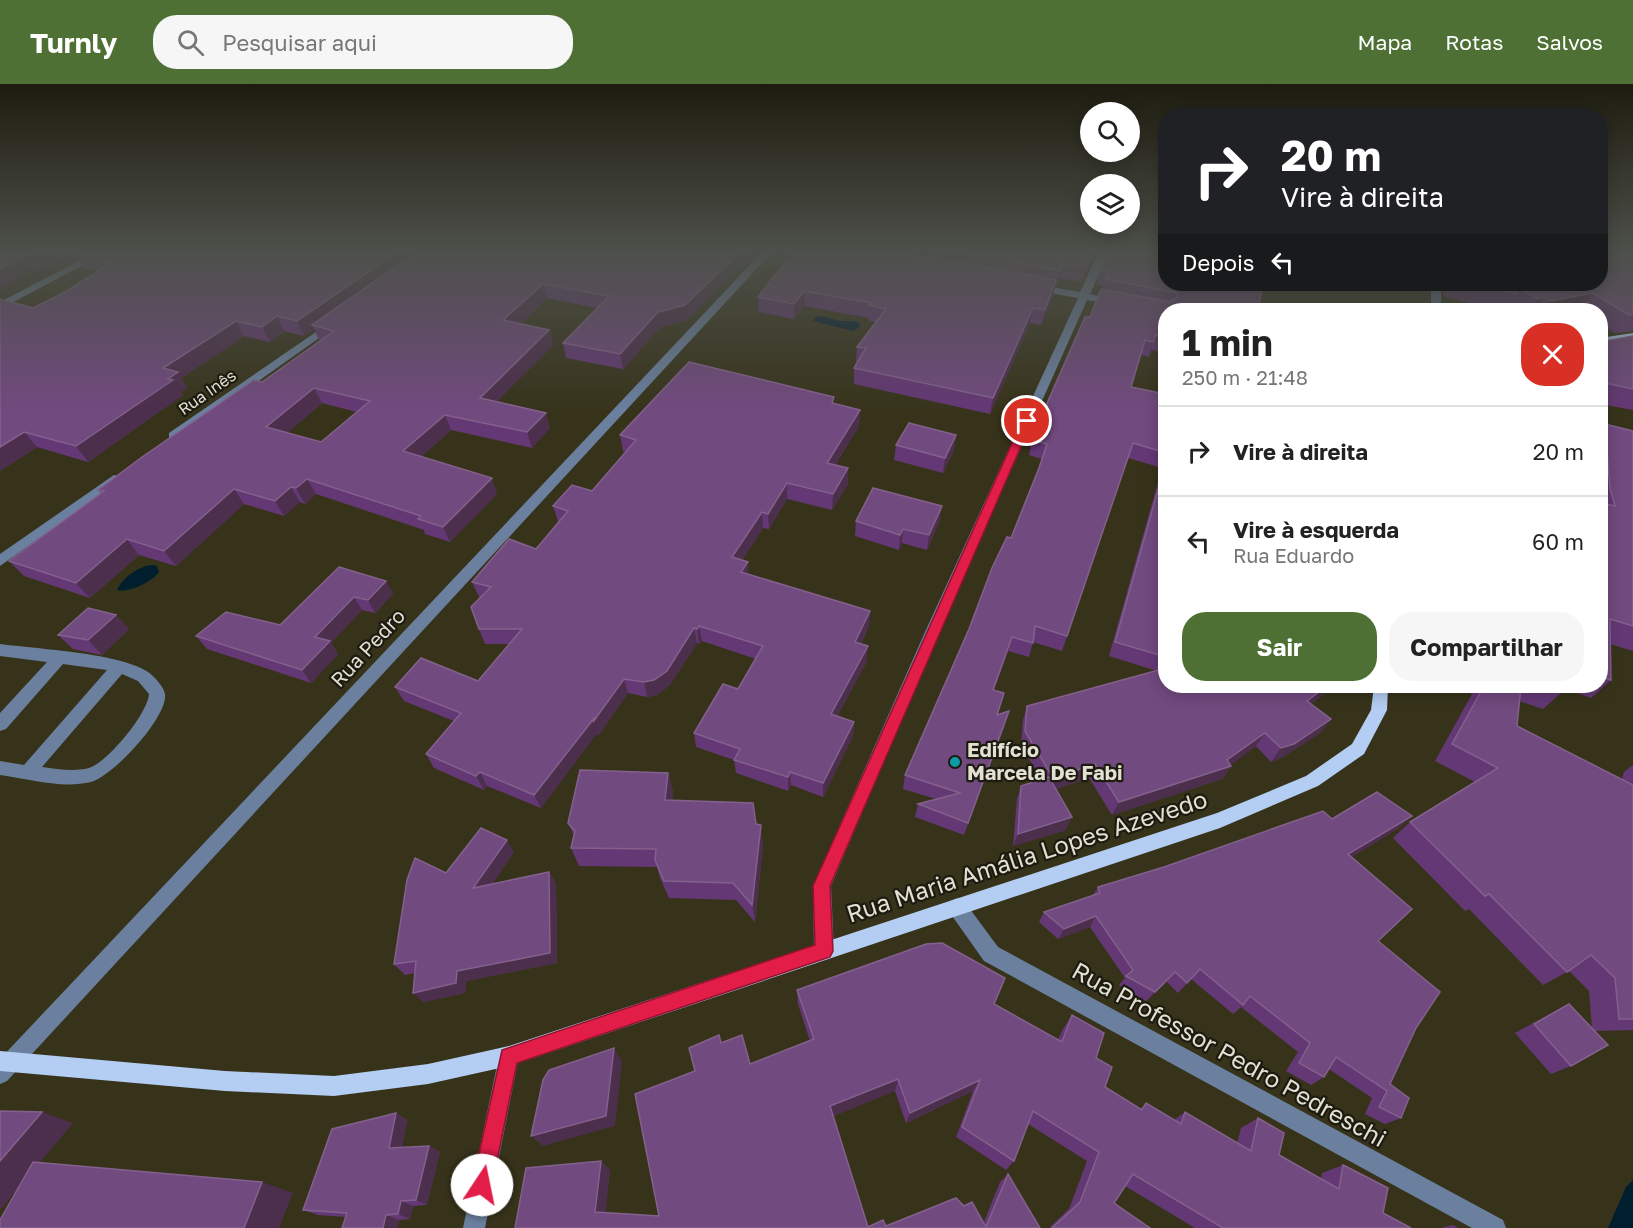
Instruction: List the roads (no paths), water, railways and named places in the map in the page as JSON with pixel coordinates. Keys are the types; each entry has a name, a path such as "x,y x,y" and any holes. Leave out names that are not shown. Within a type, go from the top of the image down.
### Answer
{"main road":[{"path":"1608,340 1633,336"},
{"name":"Rua Maria Amália Lopes Azevedo","path":"4,1066 334,1086 428,1074 509,1056 1220,820 1312,781 1358,749 1379,710 1381,693"}],"street":[{"name":"Rua Pedro","path":"4,1066 718,304"},
{"path":"824,951 822,886 1078,304"},
{"name":"Rua Inês","path":"161,445 343,316"},
{"path":"0,561 123,472"},
{"path":"0,650 120,666 143,677 157,692 158,700 143,724 110,763 99,772 85,777 0,768"},
{"path":"0,724 60,658"},
{"path":"28,771 120,666"},
{"name":"Rua Professor Pedro Pedreschi","path":"957,907 991,954 1494,1228"},
{"path":"474,1228 509,1056"}],"water":[{"path":"822,316 840,321 854,321 859,323 860,327 853,331 813,321 815,317"},
{"path":"153,565 157,566 159,572 151,579 134,588 117,590 132,573"},
{"path":"1633,1180 1633,1228 1608,1228 1626,1187"}],"place":[{"name":"Edifício Marcela De Fabi","path":"955,762"}]}
